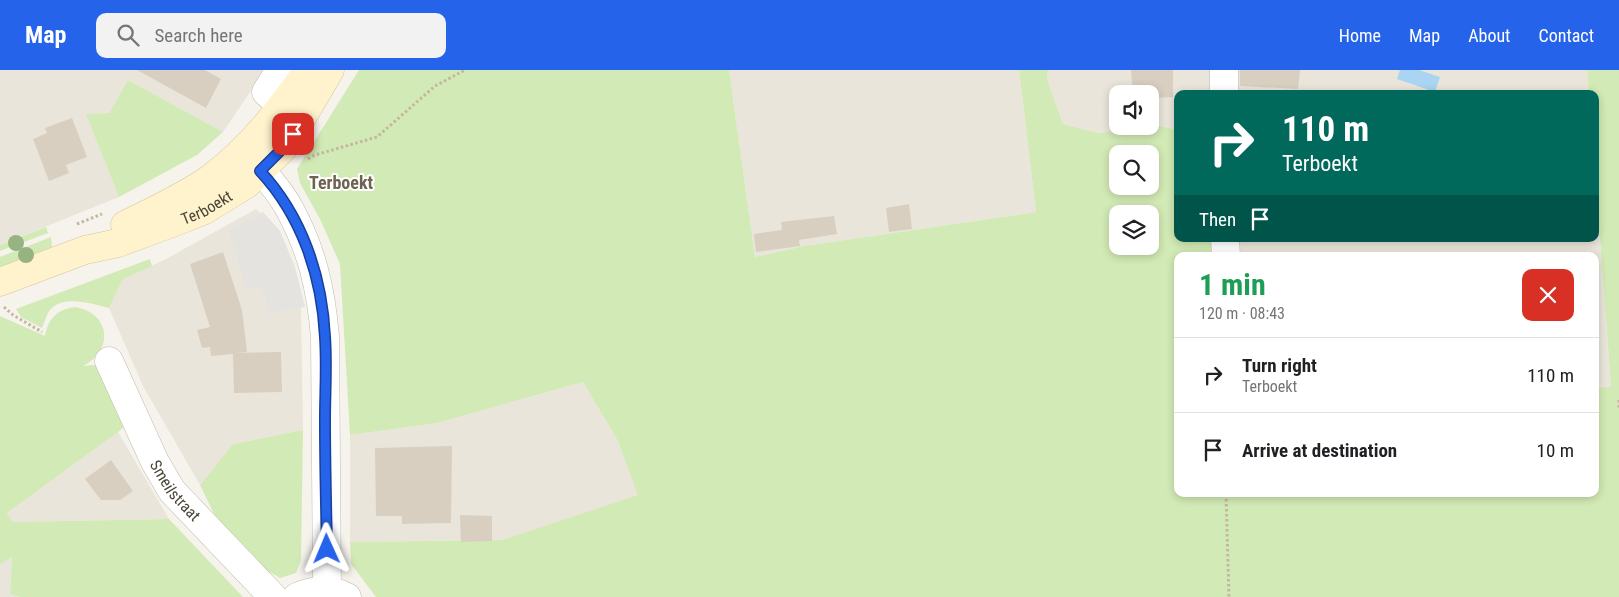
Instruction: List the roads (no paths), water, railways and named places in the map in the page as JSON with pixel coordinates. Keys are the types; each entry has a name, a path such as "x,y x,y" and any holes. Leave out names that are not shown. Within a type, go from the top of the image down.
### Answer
{"main road":[{"name":"Terboekt","path":"85,250 118,243 204,211 247,184 286,145 291,114 308,70"},
{"name":"Terboekt","path":"2,294 85,250 115,230 211,178 244,149 264,128 291,114 330,70"}],"street":[{"path":"280,70 266,92 291,114"},
{"path":"1224,70 1224,90"},
{"path":"244,149 288,207 312,259 322,299 337,594 308,592 297,597"},
{"name":"Smeilstraat","path":"109,361 155,462 172,491 273,597"}],"water":[{"path":"1400,70 1419,70 1440,77 1436,90 1429,90 1397,79"}],"district":[{"name":"Terboekt","path":"341,182"}]}
